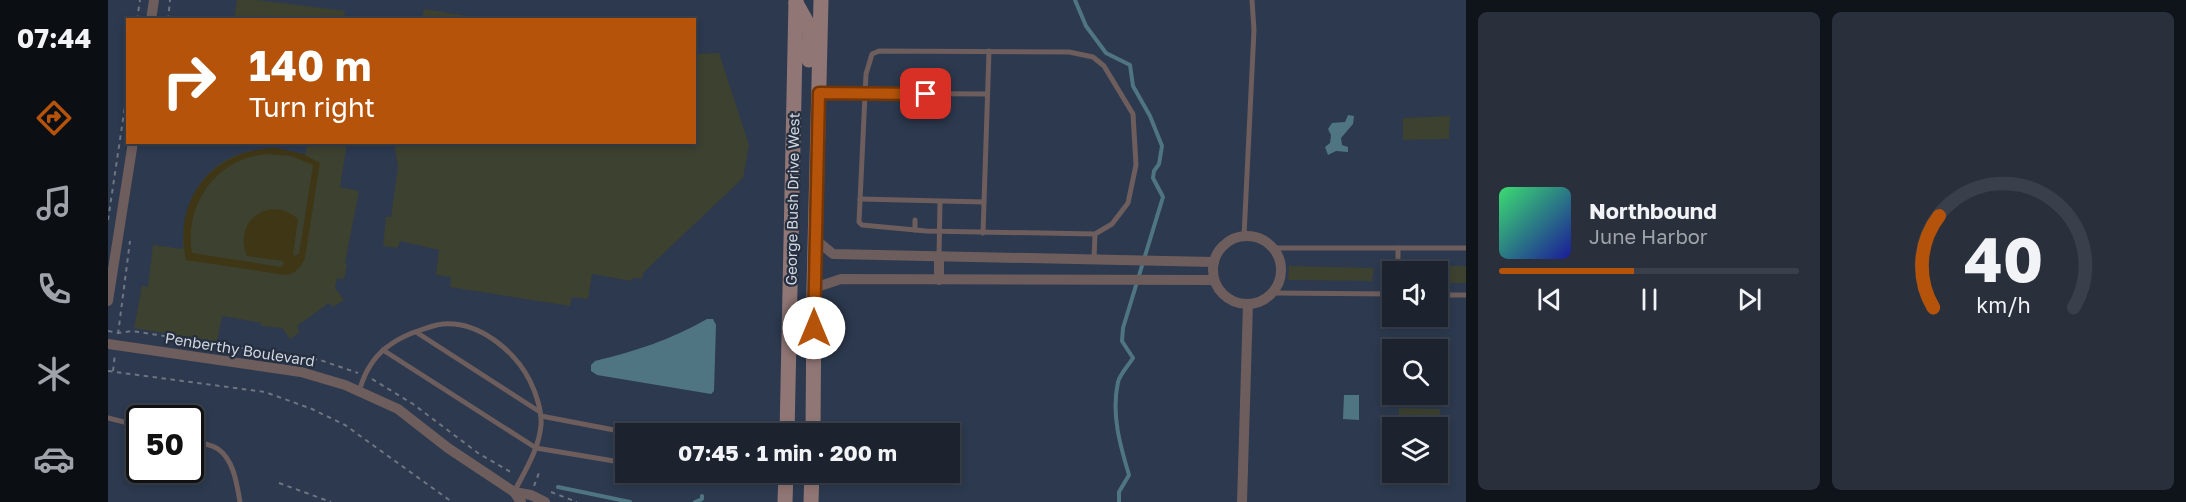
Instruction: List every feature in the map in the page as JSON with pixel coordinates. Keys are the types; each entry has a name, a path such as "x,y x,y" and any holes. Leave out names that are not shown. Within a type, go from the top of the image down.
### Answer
{"main road":[{"name":"George Bush Drive West","path":"813,423 821,0"},
{"name":"George Bush Drive West","path":"787,423 796,2"},
{"path":"796,2 810,28 809,89 811,92 819,93"},
{"path":"785,502 786,483"},
{"path":"811,502 812,483"}],"street":[{"path":"151,18 154,0"},
{"path":"108,301 133,144"},
{"path":"1244,236 1255,237 1274,248 1281,271 1279,282 1273,293 1257,303 1248,304 1237,303 1227,298 1219,290 1214,280 1214,262 1220,249 1231,240 1244,236"},
{"path":"815,239 833,254 1214,262"},
{"path":"939,256 939,279"},
{"path":"814,288 841,279 1214,280"},
{"path":"1242,502 1248,304"},
{"name":"Penberthy Boulevard","path":"108,344 301,372 345,385 398,409 517,497 531,495 547,497"}],"lane":[{"path":"1244,236 1254,30 1252,0"},
{"path":"879,51 989,51 1069,52 1093,57 1104,66 1133,114 1136,165 1128,202 1112,224 1095,234 939,231 897,228 879,223 862,225 859,222 865,94 868,63 872,54 879,51"},
{"path":"983,232 989,51"},
{"path":"819,93 987,94"},
{"path":"860,199 984,202"},
{"path":"880,200 880,207"},
{"path":"897,200 897,208"},
{"path":"916,201 916,209"},
{"path":"939,256 940,202"},
{"path":"897,220 897,228"},
{"path":"915,220 915,230"},
{"path":"1094,259 1095,234"},
{"path":"1274,248 1466,248"},
{"path":"1398,248 1398,261"},
{"path":"1273,293 1382,294"},
{"path":"1448,295 1466,295"},
{"path":"359,391 364,376 383,350 398,339 416,332 445,324 469,328 494,340 514,356 526,372 534,389 540,414 540,432 536,448 517,497"},
{"path":"416,332 540,414 615,430"},
{"path":"383,350 536,448 615,461"},
{"path":"108,418 126,422"},
{"path":"204,444 217,448 224,454 232,468 240,502"}],"path":[{"path":"137,18 140,0"},
{"path":"168,18 170,0"},
{"path":"108,220 126,99"},
{"path":"118,333 130,237"},
{"path":"108,332 132,331 320,360 378,382 413,404 478,453 508,471"},
{"path":"108,371 265,392 312,409 345,425 452,502"},
{"path":"533,487 540,470"},
{"path":"279,483 331,502"},
{"path":"530,483 533,487 542,488"},
{"path":"547,497 577,502"}],"shaded area":[{"path":"108,0 1466,0 1466,502 108,502"},
{"path":"1348,115 1354,116 1353,124 1341,138 1342,145 1348,147 1348,152 1336,151 1328,155 1325,147 1330,143 1331,135 1328,129 1332,123 1345,122"},
{"path":"707,319 713,319 716,325 714,391 711,394 597,375 591,371 591,365 595,361 653,344"},
{"path":"1344,395 1359,395 1359,420 1343,419"}],"green space":[{"path":"237,0 257,0 345,11 344,18 234,18"},
{"path":"424,9 480,18 422,18"},
{"path":"719,53 749,145 743,178 643,273 642,279 633,278 632,281 592,274 588,299 572,297 570,306 450,287 451,277 436,275 439,250 400,241 398,248 383,246 386,217 391,217 398,167 394,144 696,144 696,54"},
{"path":"1450,116 1449,139 1403,140 1403,118"},
{"path":"308,144 347,144 340,187 359,191 344,279 337,278 335,288 344,300 333,307 329,303 297,326 300,332 290,339 282,328 261,326 261,323 222,316 217,342 134,328 142,286 148,287 153,245 183,249 185,223 191,200 202,181 217,166 235,156 256,150 279,150 305,155"},
{"path":"1289,266 1374,268 1372,281 1288,280"},
{"path":"1448,266 1466,266 1466,283 1448,283"},
{"path":"1399,408 1440,409 1440,417 1399,417"}],"sand":[{"path":"276,148 303,154 320,163 302,264 295,272 285,275 186,260 183,237 185,216 202,181 234,157","holes":["268,154 291,156 313,165 299,254 294,256 293,254 298,219 287,212 276,209 266,210 249,222 244,243 247,256 283,261 281,267 192,253 193,217 208,186 219,174 233,164 250,157"]}],"waterway":[{"path":"1075,0 1086,26 1106,53 1130,65 1133,86 1150,116 1162,146 1159,164 1154,171 1153,178 1163,197 1123,328 1122,341 1133,358 1119,379 1116,394 1116,418 1129,475 1119,492 1119,502"},
{"path":"558,487 630,502"},
{"path":"695,502 702,499 702,496"}],"route":[{"path":"814,328 819,93 926,94"}]}
